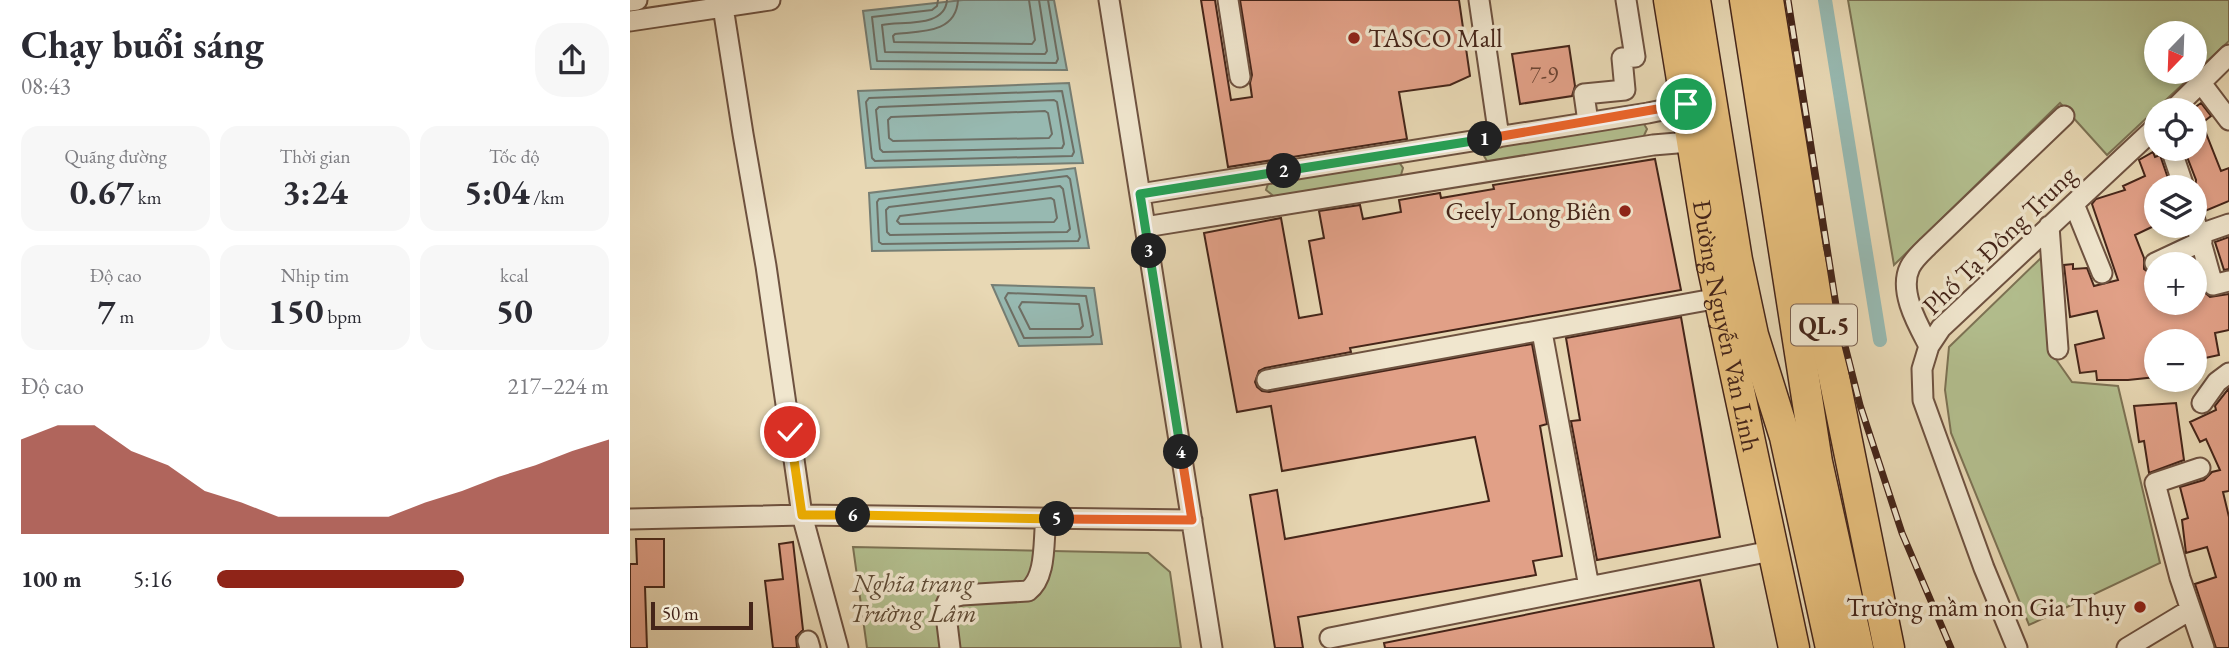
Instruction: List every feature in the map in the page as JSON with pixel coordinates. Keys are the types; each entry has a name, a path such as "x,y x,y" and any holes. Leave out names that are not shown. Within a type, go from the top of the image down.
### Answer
{"highway":[{"name":"Đường Nguyễn Văn Linh","path":"1669,0 1699,103"},
{"name":"Đường Nguyễn Văn Linh","path":"1695,0 1699,103 1705,140 1719,298 1794,648"},
{"name":"QL.5","path":"1745,0 1817,462 1858,648"},
{"name":"QL.5","path":"1768,0 1808,249 1889,648"},
{"name":"Đường Nguyễn Văn Linh","path":"1705,140 1737,260 1753,335 1785,437 1831,648"},
{"path":"1750,449 1753,335"}],"street":[{"path":"630,1 637,0"},
{"path":"630,21 769,0"},
{"path":"1109,0 1212,648"},
{"path":"1228,0 1240,76"},
{"path":"1479,0 1499,136"},
{"path":"1588,122 1584,94 1625,90 1622,58 1635,57 1626,0"},
{"path":"723,7 766,266 802,515 838,648"},
{"path":"2207,77 2229,55"},
{"path":"2185,98 2200,84"},
{"path":"2202,84 2229,120"},
{"path":"1140,194 1699,103"},
{"path":"1929,346 1916,321 1909,299 1906,280 1909,267 2064,116"},
{"name":"Phố Tạ Đông Trung","path":"2017,648 1984,568 1926,410 1922,369 1929,346 1941,328 2144,138"},
{"path":"1145,227 1653,145 1705,140"},
{"path":"1439,146 1445,178"},
{"path":"2074,204 2102,273"},
{"path":"2207,228 2229,224"},
{"path":"2049,226 2058,349"},
{"path":"2170,252 2188,238"},
{"path":"2201,238 2213,285 2229,281"},
{"path":"1268,380 1719,298"},
{"path":"1542,332 1589,587"},
{"path":"2202,403 2217,382 2229,373"},
{"path":"2200,468 2155,483 2190,610 2204,648"},
{"path":"630,519 802,515 1192,520"},
{"path":"950,648 945,607 949,598 1028,591 1034,587 1039,577 1046,519"},
{"path":"1330,638 1760,553 1773,554"},
{"path":"2126,648 2190,610"}],"green space":[{"path":"1848,0 2229,0 2229,41 2207,62 2207,21 2144,21 2144,84 2183,84 2168,98 2144,98 2144,120 2107,155 2060,103 1894,265"},
{"path":"1639,121 1647,129 1642,140 1494,163 1487,161 1484,156 1491,145"},
{"path":"1399,162 1403,168 1401,175 1394,179 1276,198 1266,190 1268,184 1274,180"},
{"path":"2044,255 2048,348 2072,382 2118,386 2160,563 2029,625 1951,433 1945,390 1949,347"},
{"name":"Nghĩa trang Trường Lâm","path":"853,547 1148,553 1170,572 1181,648 867,648"}],"water":[{"path":"963,0 1054,0 1067,70 871,69 863,11"},
{"path":"1069,83 1083,163 866,168 858,91"},
{"path":"1075,168 1089,248 872,251 869,193"},
{"path":"992,285 1094,288 1102,344 1019,346"}],"building":[{"name":"TASCO Mall","path":"1201,0 1215,0 1231,100 1252,97 1252,75 1240,0 1459,0 1470,76 1450,85 1399,92 1407,139 1228,167"},
{"path":"1569,46 1575,86 1572,96 1520,104 1512,54"},
{"path":"2207,136 2221,171 2229,168 2229,201 2207,210 2207,175 2194,175 2189,161 2207,161"},
{"path":"2144,157 2144,161 2162,161 2167,175 2145,175 2139,160"},
{"path":"1655,159 1681,290 1350,348 1351,352 1259,371 1255,382 1257,387 1269,392 1532,344 1547,424 1540,426 1562,556 1533,561 1536,575 1298,617 1303,648 1275,648 1250,495 1277,490 1285,539 1489,501 1475,437 1282,471 1271,406 1237,412 1204,233 1281,218 1299,318 1322,314 1309,241 1324,238 1319,211 1360,205 1363,219 1401,212 1399,200 1440,193 1441,198 1494,189 1493,185"},
{"path":"2144,176 2144,231 2135,235 2144,258 2144,315 2207,315 2207,294 2210,297 2229,294 2229,330 2215,333 2219,355 2207,358 2207,329 2144,329 2144,378 2097,380 2096,371 2080,373 2075,345 2104,338 2097,311 2070,317 2064,265 2073,264 2073,269 2087,268 2094,286 2118,280 2092,204 2096,199 2125,190 2123,186"},
{"path":"2229,237 2229,269 2224,270 2215,242"},
{"path":"1681,317 1720,537 1597,560 1571,421 1580,420 1566,338"},
{"path":"2229,388 2229,491 2223,492 2229,517 2229,648 2216,648 2195,584 2216,577 2207,547 2186,553 2182,520 2188,518 2180,487 2204,480 2212,472 2220,470 2206,439 2200,442 2190,422 2216,410 2215,406"},
{"path":"2176,403 2184,460 2149,473 2144,441 2139,442 2134,406"},
{"path":"636,539 664,539 664,587 645,587 647,648 630,648 630,564 637,564"},
{"path":"793,542 803,630 796,637 797,648 773,648 765,581 783,579 779,544"},
{"path":"1700,580 1714,648 1385,648 1384,643"}],"waterway":[{"path":"1825,0 1880,340"}],"railway":[{"path":"1788,0 1838,318 1860,405 1902,533 1951,648"}],"place":[{"name":"TASCO Mall","path":"1354,38"},
{"name":"Geely Long Biên","path":"1625,211"},
{"name":"Trường mầm non Gia Thụy","path":"2140,607"}],"route":[{"path":"790,432 802,515 1192,520 1140,194 1648,113 1686,104"}]}
